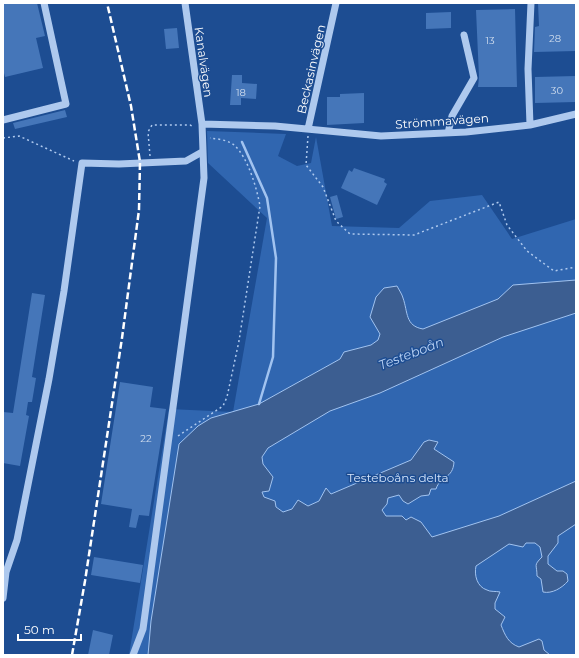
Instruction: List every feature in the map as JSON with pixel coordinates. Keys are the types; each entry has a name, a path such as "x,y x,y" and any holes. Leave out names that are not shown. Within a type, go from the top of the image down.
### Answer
{"street":[{"path":"3,120 66,104 44,3"},
{"name":"Kanalvägen","path":"133,655 143,629 204,178 202,124 185,3"},
{"name":"Beckasinvägen","path":"202,124 275,126 308,129 336,3"},
{"path":"530,125 528,70 531,3"},
{"path":"448,133 452,116 474,78 464,35"},
{"name":"Strömmavägen","path":"308,129 380,136 448,133 530,125 576,114"},
{"path":"3,598 6,572 17,540 49,380 64,291 82,163 119,164 186,161 202,152"}],"path":[{"path":"150,162 148,132 152,125 190,125 203,134 234,145 246,164 258,194 260,206 239,341 227,397 223,406 168,443"},
{"path":"308,129 306,165 323,187 336,221 350,234 414,235 499,202 507,225 527,251 554,271 576,268"},
{"path":"3,138 19,136 66,158 82,163"}],"green space":[{"name":"Testeboåns delta","path":"207,131 286,134 278,156 297,166 311,163 316,137 332,226 399,228 430,201 482,195 512,239 576,219 576,655 129,655 169,409 233,412 267,218 208,163"}],"water":[{"name":"Testeboån","path":"576,280 576,313 503,337 380,393 330,411 268,448 262,457 263,464 273,477 269,491 262,492 264,497 275,501 276,507 283,512 292,509 298,500 308,506 319,501 326,488 331,494 411,460 424,442 429,440 438,442 434,449 454,462 453,468 449,475 440,482 436,489 431,489 429,495 421,496 408,504 403,501 399,495 388,498 387,504 382,510 386,516 402,516 406,520 411,517 421,522 432,537 499,516 576,481 576,524 558,536 558,543 548,556 548,564 557,571 563,571 567,574 568,581 563,586 557,590 543,592 541,579 537,576 536,565 542,557 540,547 535,543 526,543 523,547 509,544 476,566 476,577 481,586 488,591 500,592 495,603 495,609 505,617 501,625 510,641 519,647 539,639 542,641 544,650 550,655 148,655 151,621 179,444 198,426 211,418 259,404 340,359 344,352 371,345 378,340 380,334 370,317 376,297 384,288 397,286 403,296 410,322 413,325 423,329 498,299 513,285"}],"building":[{"path":"3,3 37,3 45,36 36,38 43,68 5,77 3,69"},
{"path":"538,3 576,3 576,51 534,52 535,27 539,26"},
{"path":"515,9 517,87 478,87 479,77 476,10"},
{"path":"451,12 451,28 426,29 426,13"},
{"path":"177,28 179,48 166,49 164,29"},
{"path":"232,75 242,75 242,83 257,84 256,99 241,98 241,105 230,105"},
{"path":"576,76 576,102 535,103 535,77"},
{"path":"364,93 364,123 327,125 327,97 340,97 340,94"},
{"path":"65,110 67,117 15,129 13,123"},
{"path":"354,168 385,179 384,182 387,184 377,205 341,188 349,170 352,172"},
{"path":"337,195 343,217 336,219 330,197"},
{"path":"32,293 45,295 32,377 36,378 32,402 28,402 26,415 29,416 20,466 3,463 3,412 13,413"},
{"path":"120,382 153,387 150,407 166,409 149,516 139,515 136,528 129,527 132,509 101,504"},
{"path":"94,557 143,565 140,583 91,575"},
{"path":"93,630 113,635 109,655 88,655"}],"waterway":[{"path":"242,142 267,198 276,258 273,357 259,404"}],"railway":[{"path":"72,655 85,581 122,338 139,210 140,162 131,106 107,3"}]}
